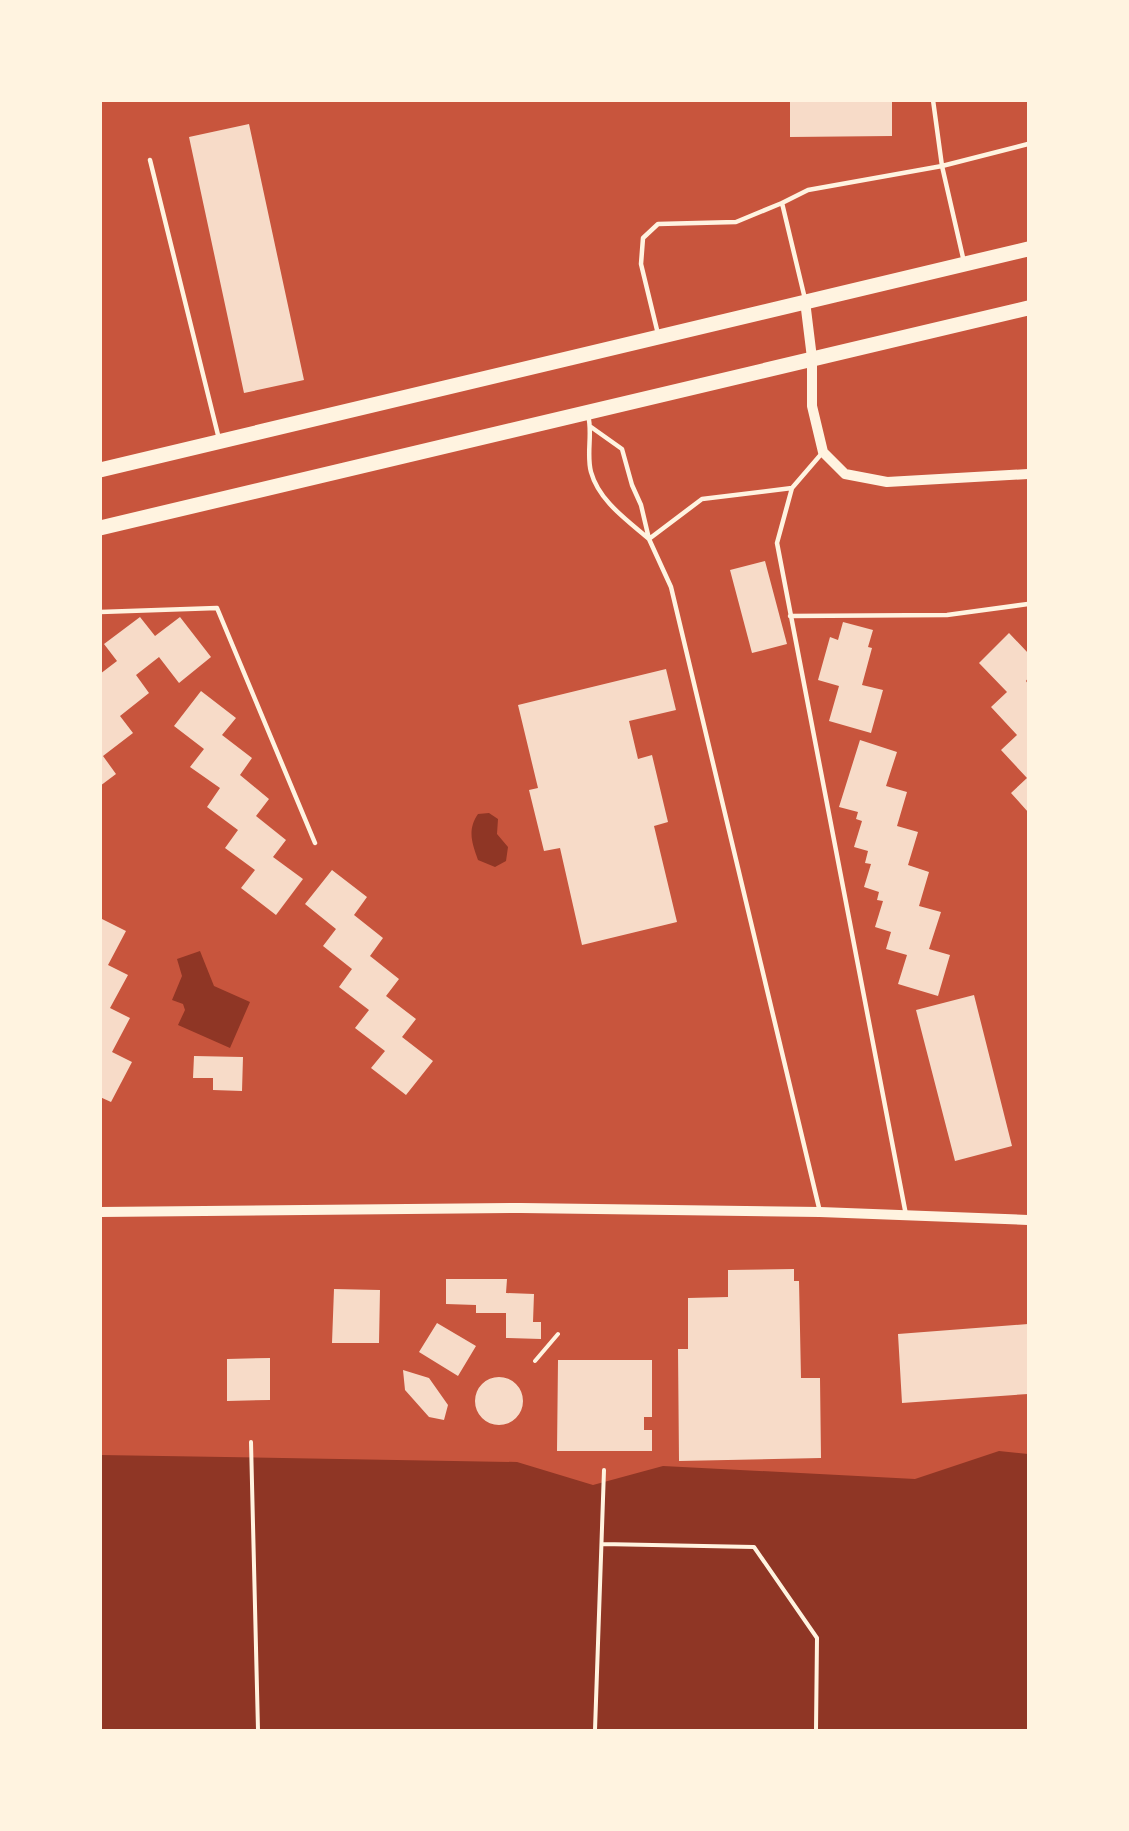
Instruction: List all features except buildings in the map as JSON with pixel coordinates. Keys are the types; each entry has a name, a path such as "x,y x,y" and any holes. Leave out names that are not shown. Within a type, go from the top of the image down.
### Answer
{"main road":[{"path":"100,470 1029,249"},
{"path":"100,528 1029,308"}],"street":[{"path":"805,301 812,358 812,406 823,452 845,474 887,482 1029,474"},
{"path":"100,1212 510,1208 820,1212 1029,1220"}],"lane":[{"path":"933,100 942,166 964,264"},
{"path":"658,337 641,264 643,238 658,224 736,222 808,190 942,166 1029,144"},
{"path":"150,160 219,442"},
{"path":"782,203 805,301"},
{"path":"587,411 591,427 591,471 609,504 649,539"},
{"path":"591,427 622,449 632,485 641,505 649,539 671,587 820,1212"},
{"path":"823,452 792,488 777,543 906,1215"},
{"path":"649,539 702,499 792,488"},
{"path":"790,616 947,615 1029,604"},
{"path":"100,612 218,608 315,843"}],"path":[{"path":"535,1361 558,1334"},
{"path":"250,1442 258,1731"},
{"path":"595,1731 604,1470"},
{"path":"602,1544 754,1547 817,1638 816,1731"}],"shaded area":[{"path":"489,813 498,819 497,834 508,847 506,861 495,867 478,860 472,837 473,826 478,814"},
{"path":"200,951 214,986 250,1002 230,1048 178,1025 185,1010 183,1004 172,1000 182,976 177,959"},
{"path":"999,1451 1028,1454 1028,1730 101,1730 100,1455 517,1462 593,1485 663,1466 915,1479"}]}
